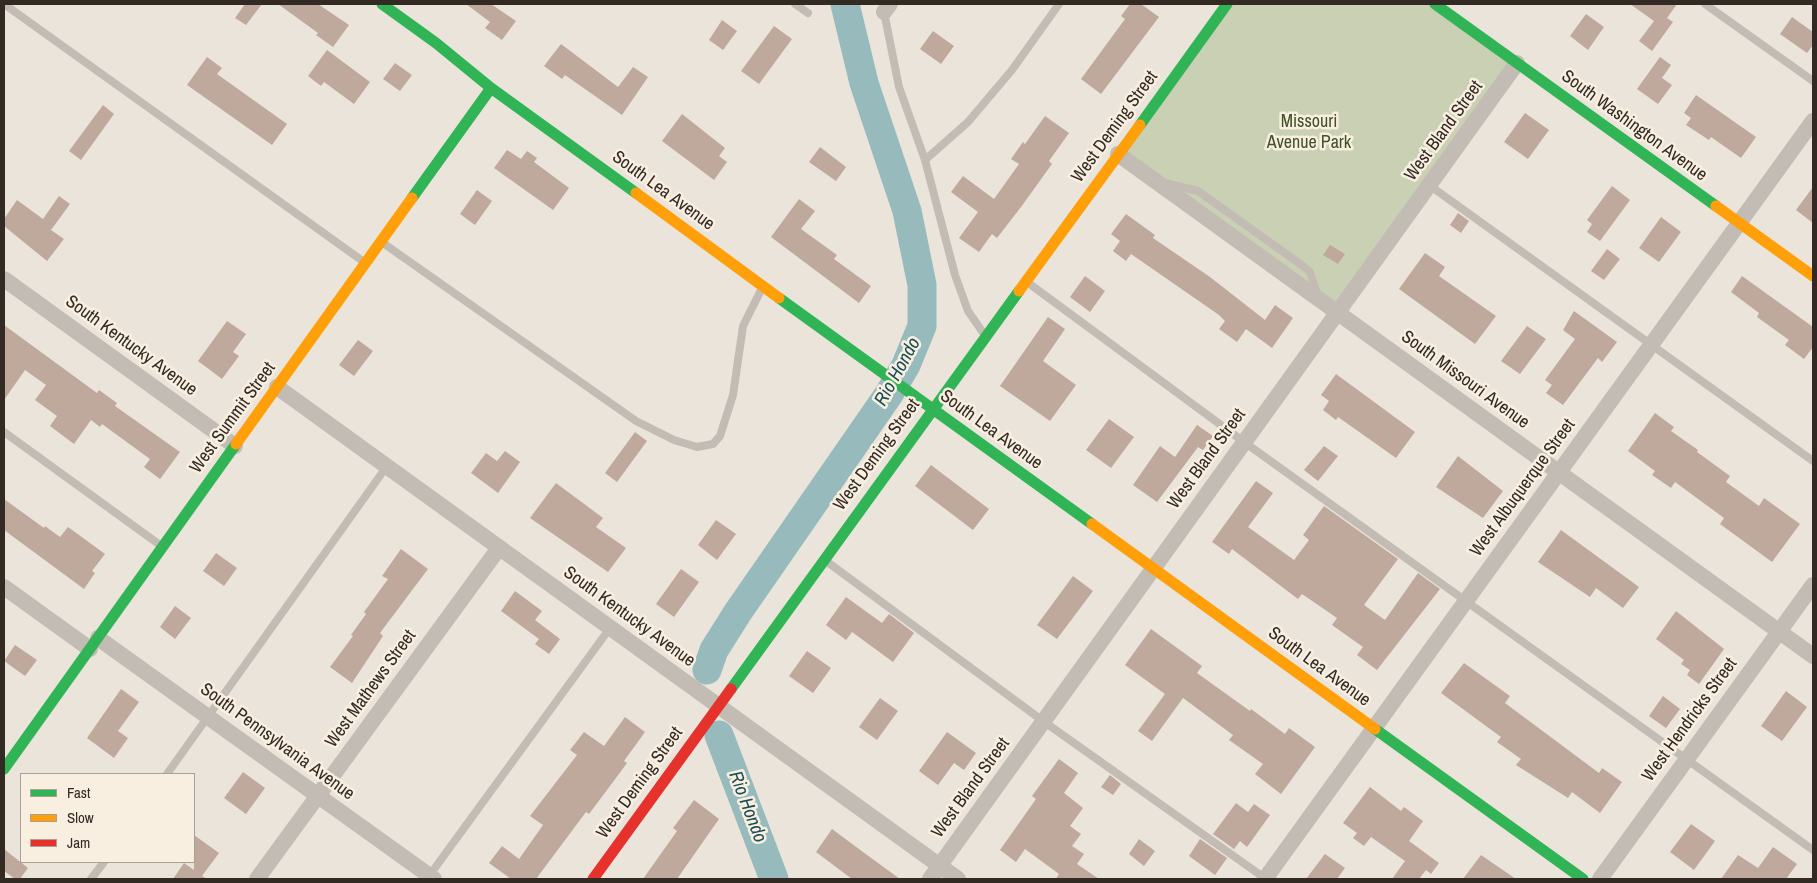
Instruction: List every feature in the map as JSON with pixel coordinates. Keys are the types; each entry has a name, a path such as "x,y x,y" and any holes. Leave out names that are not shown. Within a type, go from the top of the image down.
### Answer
{"street":[{"name":"South Lea Avenue","path":"382,4 436,43 491,88 1583,879"},
{"name":"West Deming Street","path":"593,879 716,705 1227,4"},
{"name":"South Washington Avenue","path":"1435,4 1813,276"},
{"name":"West Bland Street","path":"930,879 1517,63"},
{"name":"West Summit Street","path":"4,769 12,751 94,644 491,88"},
{"name":"West Albuquerque Street","path":"1265,879 1813,121"},
{"name":"South Missouri Avenue","path":"1118,154 1813,656"},
{"name":"South Kentucky Avenue","path":"4,279 235,446"},
{"name":"South Kentucky Avenue","path":"277,387 958,879"},
{"name":"West Mathews Street","path":"257,879 499,548"},
{"name":"West Hendricks Street","path":"1600,879 1813,585"},
{"name":"South Pennsylvania Avenue","path":"4,588 208,718 318,795 430,878"}],"lane":[{"path":"4,4 366,263"},
{"path":"795,4 808,13"},
{"path":"925,160 968,122 1012,70 1059,4"},
{"path":"1705,4 1813,81"},
{"path":"887,8 899,87 925,160 961,293 968,311 986,336"},
{"path":"1429,185 1813,461"},
{"path":"382,242 636,421 668,437 697,447 713,444 720,436 733,395 743,326 763,286"},
{"path":"1025,281 1244,442 1688,758 1813,850"},
{"path":"4,432 163,547"},
{"path":"168,773 386,466"},
{"path":"823,559 1043,722 1265,879"},
{"path":"430,878 610,628"},
{"path":"91,879 103,863"}],"green space":[{"name":"Missouri Avenue Park","path":"1227,4 1435,4 1517,63 1337,313 1118,154"}],"building":[{"path":"245,4 262,4 246,25 235,18"},
{"path":"278,4 318,4 349,25 333,47 316,35 318,33"},
{"path":"466,4 491,4 516,21 502,40 485,28 490,22"},
{"path":"1130,4 1141,4 1159,17 1101,94 1081,79 1125,19 1121,16"},
{"path":"1630,4 1677,4 1667,18 1673,22 1652,51 1639,41 1654,21"},
{"path":"1586,14 1604,27 1588,50 1570,36"},
{"path":"1792,17 1813,32 1813,45 1807,53 1780,34"},
{"path":"722,20 737,31 723,50 709,40"},
{"path":"774,26 792,39 759,84 741,71"},
{"path":"933,31 954,46 941,64 920,49"},
{"path":"561,44 618,87 633,67 648,77 622,115 565,75 562,79 544,66"},
{"path":"327,50 370,82 354,104 324,82 321,86 308,76"},
{"path":"207,57 222,68 217,74 287,124 272,145 187,85"},
{"path":"1660,57 1671,65 1662,78 1672,85 1658,104 1637,89"},
{"path":"395,63 412,75 400,91 383,79"},
{"path":"1696,95 1756,137 1741,158 1711,137 1709,140 1686,125 1691,118 1684,113"},
{"path":"103,105 114,114 81,160 69,151"},
{"path":"1525,113 1549,130 1528,159 1504,142"},
{"path":"682,114 725,148 719,156 727,162 714,180 662,141"},
{"path":"1045,116 1069,133 1049,161 1052,164 1021,207 997,238 992,234 979,252 959,238 978,212 951,192 963,176 994,199 1019,164 1011,159 1023,142 1025,144"},
{"path":"820,147 846,167 836,181 809,162"},
{"path":"507,150 521,159 527,151 537,158 534,162 569,188 553,210 494,168"},
{"path":"1612,186 1630,200 1600,241 1587,232 1592,224 1587,220"},
{"path":"1813,187 1813,223 1796,210"},
{"path":"477,190 492,201 475,225 460,214"},
{"path":"59,196 70,204 51,230 64,239 47,261 4,226 4,219 17,200 43,219"},
{"path":"799,199 815,211 801,229 837,255 834,259 871,286 859,303 771,237"},
{"path":"1458,213 1469,221 1461,233 1450,225"},
{"path":"1126,214 1155,235 1153,238 1210,277 1265,320 1275,305 1293,318 1272,348 1246,329 1237,342 1219,329 1225,321 1219,315 1131,254 1126,261 1113,251 1120,241 1111,234"},
{"path":"1661,217 1681,232 1659,262 1639,248"},
{"path":"1330,245 1345,254 1338,264 1323,255"},
{"path":"1607,249 1620,259 1604,280 1591,271"},
{"path":"1425,253 1445,267 1439,276 1496,316 1475,344 1399,289"},
{"path":"1085,276 1105,291 1090,312 1070,297"},
{"path":"1742,276 1813,327 1813,347 1804,359 1785,345 1789,340 1757,317 1759,313 1731,292"},
{"path":"1574,311 1617,342 1602,362 1598,358 1563,405 1546,393 1552,385 1545,380 1575,339 1563,330"},
{"path":"1048,317 1065,329 1043,361 1076,385 1050,421 1000,386"},
{"path":"227,321 246,334 233,352 239,356 222,379 198,361"},
{"path":"4,325 97,393 99,390 117,403 115,406 180,452 160,479 144,467 150,459 102,424 100,427 91,420 74,444 50,426 57,416 35,400 46,385 25,370 4,400"},
{"path":"1527,326 1546,339 1520,374 1501,361"},
{"path":"358,340 373,351 354,376 339,365"},
{"path":"1336,374 1415,432 1396,458 1338,417 1336,420 1323,410 1329,401 1321,395"},
{"path":"1655,413 1674,427 1671,431 1730,476 1726,482 1759,506 1764,498 1800,524 1772,562 1720,524 1724,518 1675,482 1671,488 1652,475 1655,471 1628,451"},
{"path":"1109,419 1134,437 1111,468 1086,450"},
{"path":"1197,425 1213,436 1203,450 1198,447 1157,502 1133,485 1160,446 1175,457"},
{"path":"635,432 647,441 617,482 605,473"},
{"path":"1324,446 1338,456 1318,481 1304,470"},
{"path":"505,451 520,462 498,493 471,473 486,453 497,461"},
{"path":"1458,456 1503,491 1483,518 1436,487"},
{"path":"931,465 989,509 973,530 915,486"},
{"path":"1256,481 1273,493 1248,527 1294,560 1309,540 1303,535 1324,506 1398,559 1364,605 1385,620 1418,573 1440,589 1377,670 1357,655 1363,647 1332,625 1337,618 1302,594 1298,599 1232,549 1229,554 1212,542"},
{"path":"556,483 603,518 596,527 626,548 608,572 530,518"},
{"path":"4,499 44,528 45,526 60,537 68,527 105,554 92,571 95,573 84,589 4,530"},
{"path":"716,520 736,534 717,560 698,545"},
{"path":"1561,530 1639,587 1623,608 1596,588 1590,597 1538,562"},
{"path":"401,549 428,569 380,633 383,636 352,683 330,667 353,636 351,635 366,614 364,612 388,579 382,576"},
{"path":"216,553 237,568 224,586 203,571"},
{"path":"681,569 699,582 674,617 656,604"},
{"path":"1073,576 1093,591 1057,639 1037,625"},
{"path":"515,591 542,611 535,620 560,639 549,654 535,644 539,639 501,611"},
{"path":"846,597 882,623 889,614 914,633 893,662 852,632 846,640 826,625"},
{"path":"175,606 191,618 175,639 160,627"},
{"path":"1676,611 1724,649 1699,684 1687,675 1690,670 1681,664 1684,660 1656,639"},
{"path":"1151,629 1202,666 1197,673 1285,734 1289,728 1315,747 1281,794 1255,774 1263,764 1229,740 1233,735 1183,698 1152,741 1138,731 1165,694 1125,665"},
{"path":"15,645 37,660 25,676 4,661"},
{"path":"807,651 831,668 813,693 789,676"},
{"path":"1464,663 1510,696 1505,703 1599,773 1602,768 1622,782 1600,813 1572,792 1568,798 1516,765 1521,759 1497,742 1501,737 1441,693"},
{"path":"121,689 139,702 118,731 128,738 114,758 87,738"},
{"path":"1786,691 1807,707 1782,741 1761,726"},
{"path":"1663,696 1680,709 1666,728 1649,716"},
{"path":"880,698 898,711 877,740 859,727"},
{"path":"625,717 645,732 624,761 627,763 613,782 589,814 586,812 536,879 511,879 489,863 502,846 519,859 543,825 530,816 577,755 570,750 584,732 604,746"},
{"path":"947,732 976,753 964,770 954,763 938,785 919,771"},
{"path":"1059,759 1078,773 1064,793 1083,808 1070,826 1081,834 1072,846 1084,854 1077,864 1099,879 1056,879 1059,874 1025,849 1016,862 1000,850 1036,799 1032,796"},
{"path":"243,772 265,788 246,814 224,798"},
{"path":"1110,775 1121,784 1113,795 1101,787"},
{"path":"1370,787 1401,811 1404,807 1423,821 1409,841 1439,863 1431,874 1426,870 1419,879 1392,879 1405,861 1371,837 1364,846 1353,838 1357,833 1343,823"},
{"path":"694,800 719,819 677,879 643,879 677,831 673,828"},
{"path":"1236,803 1248,812 1254,804 1270,815 1247,847 1240,841 1234,849 1213,834"},
{"path":"1691,824 1715,841 1694,870 1670,852"},
{"path":"832,829 900,879 852,879 816,852"},
{"path":"195,836 219,853 202,876 207,879 173,879 184,863 194,870"},
{"path":"1139,839 1155,851 1144,866 1129,854"},
{"path":"1200,839 1227,858 1215,875 1189,856"},
{"path":"1773,847 1797,864 1786,879 1721,879 1738,855 1758,868"},
{"path":"4,849 28,868 20,879 15,879 4,871"},
{"path":"1325,854 1345,868 1337,879 1306,879"},
{"path":"1481,855 1516,879 1463,879"}],"waterway":[{"name":"Rio Hondo","path":"707,670 714,650 738,612 889,394 906,365 922,326 922,285 907,211 864,83 845,4"},
{"name":"Rio Hondo","path":"719,735 774,879"}],"traffic: fast":[{"path":"382,4 436,43 491,88 636,193"},
{"path":"1140,125 1227,4"},
{"path":"1435,4 1716,206"},
{"path":"412,198 491,88"},
{"path":"731,689 1019,291"},
{"path":"779,298 1092,524"},
{"path":"4,769 236,444"},
{"path":"1375,729 1583,879"}],"traffic: slow":[{"path":"1019,291 1140,125"},
{"path":"636,193 779,298"},
{"path":"236,444 412,198"},
{"path":"1716,206 1813,276"},
{"path":"1092,524 1375,729"}],"traffic: jam":[{"path":"593,879 731,689"}]}
